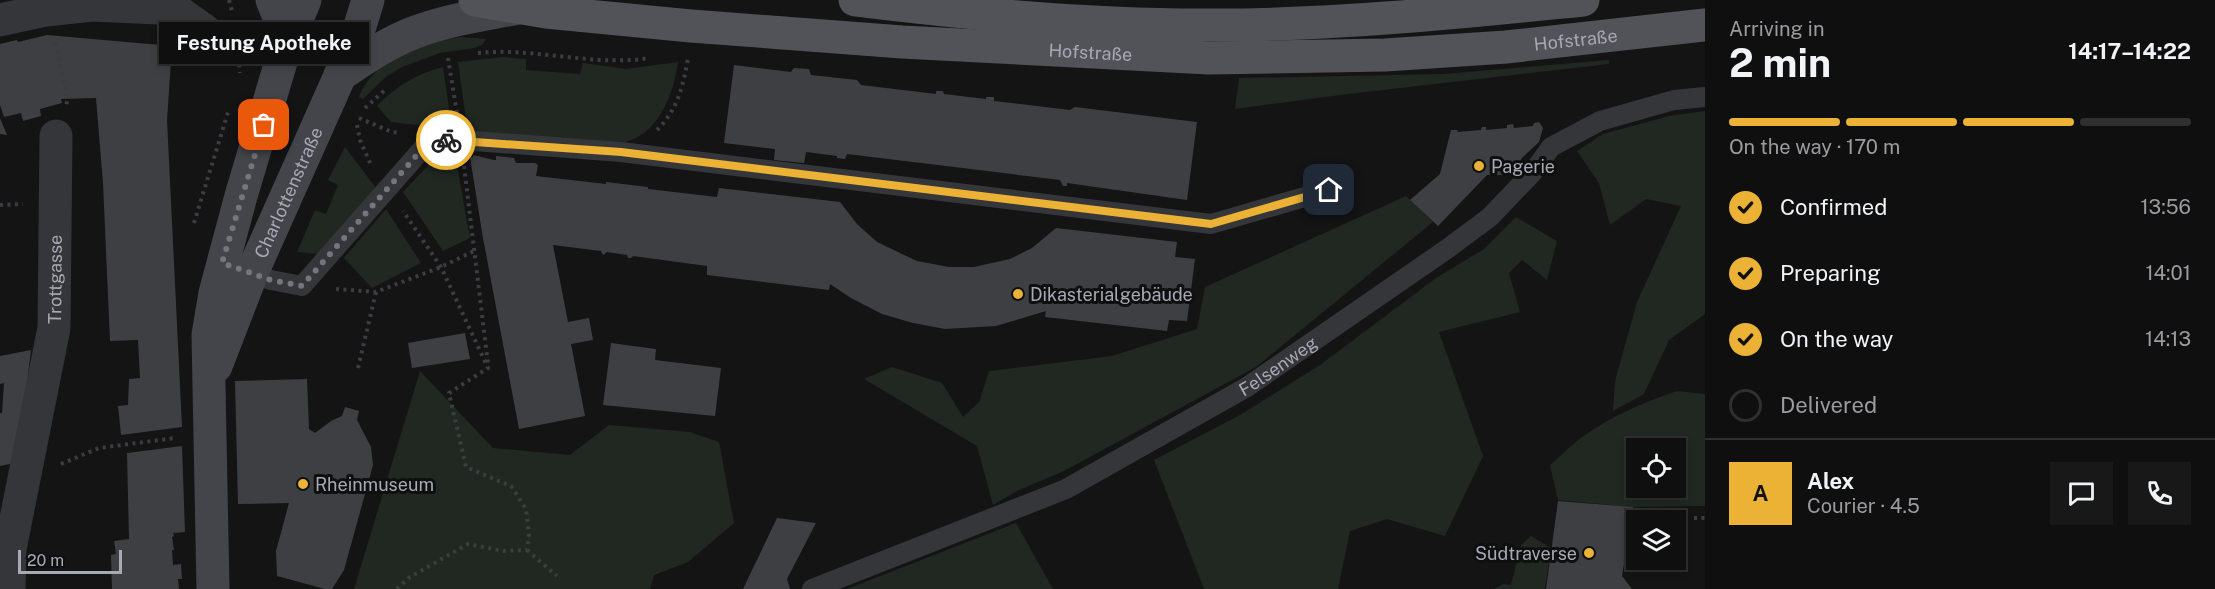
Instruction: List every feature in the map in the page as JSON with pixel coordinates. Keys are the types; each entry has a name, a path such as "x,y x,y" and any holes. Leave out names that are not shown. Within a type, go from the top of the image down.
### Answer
{"main road":[{"path":"272,0 283,27 286,45"},
{"name":"Charlottenstraße","path":"213,589 208,385 237,268 286,45 305,0"},
{"name":"Charlottenstraße","path":"237,268 340,75 360,29 368,0"},
{"name":"Hofstraße","path":"476,0 518,8 627,21 902,42 1209,58 1385,56 1506,47 1705,26"},
{"name":"Hofstraße","path":"855,0 1026,19 1187,25 1292,23 1502,4 1583,0"},
{"path":"340,75 412,33 435,25 518,8"}],"street":[{"path":"0,20 46,10 92,5 159,8 180,13 204,30"},
{"name":"Trottgasse","path":"9,589 5,544 25,478 54,328 56,135"}],"lane":[{"path":"1502,4 1506,47"},
{"name":"Felsenweg","path":"812,589 1066,489 1247,387 1447,249 1490,218 1533,172 1551,147 1600,121 1674,100 1705,97"},
{"path":"237,268 271,280 302,286 424,147 439,140 621,152 1211,224 1329,190"}],"path":[{"path":"46,10 68,99 56,135"},
{"path":"236,34 240,76"},
{"path":"510,52 518,44"},
{"path":"621,152 651,136 665,122 676,105 682,89 689,50"},
{"path":"473,54 510,52 606,62 657,56"},
{"path":"598,53 606,62"},
{"path":"438,61 456,56"},
{"path":"448,58 476,249 488,368"},
{"path":"356,116 393,83"},
{"path":"194,223 229,108"},
{"path":"302,286 376,292 441,267 476,249"},
{"path":"441,267 488,368"},
{"path":"358,368 376,292"},
{"path":"488,368 449,393 466,467 511,486 526,509 529,534 527,550"},
{"path":"25,478 99,448 209,434"},
{"path":"1694,518 1705,518"},
{"path":"398,589 410,577 468,544 503,551 527,550 557,576"}],"shaded area":[{"path":"461,37 486,39 482,45 474,48 440,53 402,67 386,77 363,99 359,97 376,72 401,54 431,42"},
{"path":"503,57 526,59 526,70 580,74 583,63 626,69 678,62 673,87 662,112 645,133 633,139 620,143 607,143 468,134 458,62"},
{"path":"1609,60 1609,64 1235,109 1239,78 1443,74"},
{"path":"443,67 452,129 391,122 377,106 407,82"},
{"path":"1705,111 1705,314 1669,340 1644,394 1613,411 1615,381 1637,302 1681,206 1646,199 1610,225 1599,183 1577,151 1603,134 1669,116"},
{"path":"345,147 376,188 319,254 297,252 315,210 326,214 338,185 328,180"},
{"path":"437,156 456,160 470,238 443,251 403,192"},
{"path":"1406,196 1433,222 1256,367 1064,471 1019,490 993,505 977,446 864,379 892,367 942,383 963,417 979,402 989,371 1112,356 1197,329 1205,287"},
{"path":"386,209 421,263 372,288 344,258"},
{"path":"1516,217 1557,241 1547,280 1522,260 1509,273 1520,312 1439,332 1483,456 1445,536 1387,519 1350,531 1338,589 1204,589 1154,460 1240,415 1320,365 1436,278 1484,249"},
{"path":"420,371 493,448 570,455 609,425 690,432 719,442 734,523 688,562 654,575 650,589 354,589"},
{"path":"1677,391 1705,394 1705,506 1632,507 1558,500 1550,465 1596,428 1630,410"},
{"path":"1016,523 1053,589 847,589"},
{"path":"1531,536 1551,548 1545,589 1494,589 1503,584 1511,585 1521,545"}],"building":[{"path":"47,35 172,46 167,120 182,427 121,435 118,406 128,405 129,379 140,378 138,340 110,341 103,183 96,98 61,99 62,103 40,109 41,116 23,121 21,113 4,117 0,105 0,44"},
{"path":"734,65 791,72 794,68 809,69 811,75 857,80 861,85 936,94 936,91 943,91 944,94 986,99 986,97 994,97 994,101 1070,110 1075,107 1197,122 1187,200 1067,183 1067,186 1063,186 1060,180 847,154 845,159 806,152 804,163 774,160 775,149 724,143"},
{"path":"0,118 7,135 0,134"},
{"name":"Pagerie","path":"1539,122 1543,128 1539,142 1522,158 1511,175 1487,175 1438,226 1410,200 1440,174 1451,130 1458,130 1457,132 1481,130 1482,127 1486,127 1486,130 1507,128 1507,125 1513,124 1514,128 1533,126 1534,123"},
{"name":"Dikasterialgebäude","path":"473,155 494,160 496,156 514,158 516,163 535,163 538,165 536,176 606,184 606,182 717,197 719,188 840,202 857,224 877,242 917,261 949,267 974,267 1010,259 1032,248 1056,228 1177,242 1175,257 1195,259 1187,321 1169,320 1167,331 1045,317 1046,311 996,326 945,329 882,314 830,284 829,290 707,275 707,266 633,256 628,258 627,255 607,252 603,255 601,251 553,245 568,322 589,318 593,340 571,344 585,416 519,429 483,238 470,157"},
{"path":"465,333 470,359 412,368 408,343"},
{"path":"611,343 656,349 655,360 721,368 715,416 603,405"},
{"path":"31,350 19,448 10,464 0,466 0,413 2,413 4,383 0,384 0,356"},
{"name":"Rheinmuseum","path":"307,379 309,429 315,433 342,416 345,407 359,411 357,420 371,447 373,465 344,570 332,589 277,576 276,551 289,503 238,504 235,381"},
{"path":"182,446 185,532 173,533 172,537 173,565 181,564 182,579 178,579 179,589 112,589 111,555 116,554 114,541 129,539 127,453"},
{"name":"Südtraverse","path":"1558,501 1633,507 1633,510 1626,510 1626,551 1622,576 1632,589 1546,589"},
{"path":"777,518 816,523 787,579 790,589 743,589"}],"way so far":[{"path":"264,125 222,263 271,280 302,286 424,147 439,140 446,140"}],"place":[{"name":"Festung Apotheke","path":"264,125"},
{"name":"Pagerie","path":"1479,166"},
{"name":"Dikasterialgebäude","path":"1018,294"},
{"name":"Rheinmuseum","path":"303,484"},
{"name":"Südtraverse","path":"1589,553"}],"route":[{"path":"446,140 621,152 1211,224 1329,190"}]}
